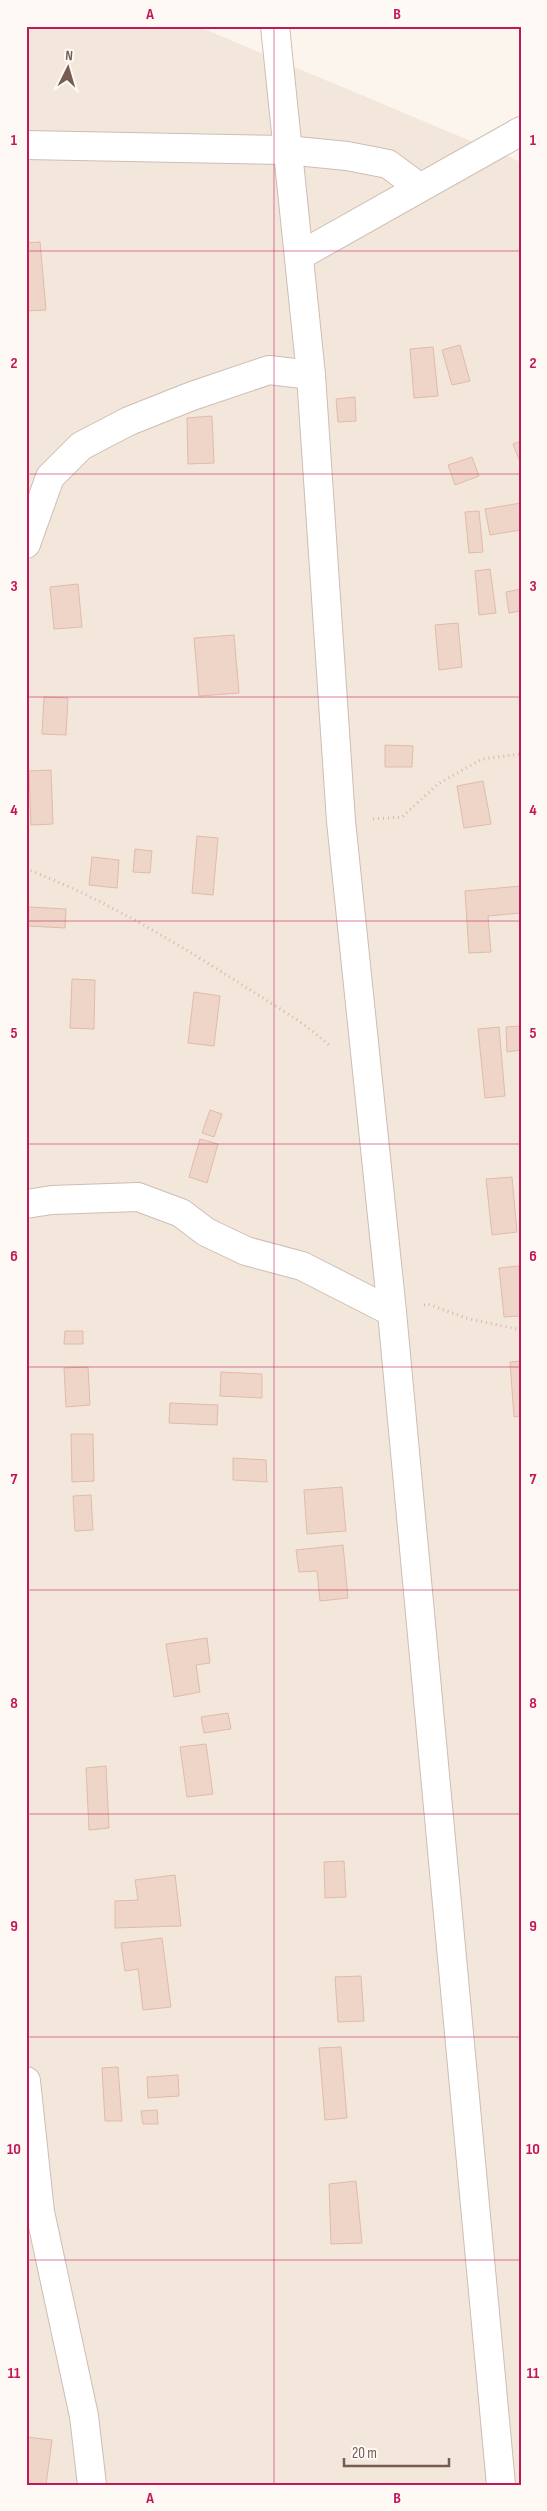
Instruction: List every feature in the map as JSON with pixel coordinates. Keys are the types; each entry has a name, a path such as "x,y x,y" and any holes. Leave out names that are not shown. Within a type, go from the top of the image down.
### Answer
{"street":[{"path":"274,26 311,375 341,821 366,1080 392,1312 501,2485"},
{"path":"299,256 521,131"},
{"path":"26,145 156,150 286,150 348,156 388,164 419,187"},
{"path":"26,544 38,475 82,446 129,421 192,396 269,370 311,375"},
{"path":"26,1204 61,1199 138,1197 181,1213 206,1232 246,1251 302,1266 392,1312"},
{"path":"26,2081 40,2212 84,2416 92,2485"}],"path":[{"path":"341,821 402,816 438,784 482,760 521,754"},
{"path":"26,869 56,880 120,913 221,972 322,1038 366,1080"},
{"path":"392,1312 428,1304 466,1318 521,1330"}],"shaded area":[{"path":"26,26 197,26 521,162 521,2485 26,2485"}],"building":[{"path":"40,242 46,310 26,311 26,243"},
{"path":"460,345 470,381 452,385 442,350"},
{"path":"433,347 438,396 414,398 410,349"},
{"path":"355,397 356,421 338,422 336,399"},
{"path":"212,416 214,463 188,464 187,418"},
{"path":"521,441 521,462 520,462 513,444"},
{"path":"472,457 479,476 455,485 448,465"},
{"path":"521,503 521,530 490,535 485,509"},
{"path":"479,511 483,552 469,553 465,512"},
{"path":"490,569 496,613 479,615 475,571"},
{"path":"78,584 82,627 54,629 50,587"},
{"path":"521,589 521,611 509,613 506,592"},
{"path":"458,623 462,667 439,670 435,625"},
{"path":"234,635 239,693 199,696 194,638"},
{"path":"44,697 68,698 66,735 42,734"},
{"path":"385,745 413,746 412,767 385,767"},
{"path":"51,770 53,824 31,825 29,771"},
{"path":"483,781 491,824 464,828 457,786"},
{"path":"197,836 218,838 213,895 192,893"},
{"path":"135,849 152,851 150,873 133,872"},
{"path":"92,857 119,860 117,888 89,885"},
{"path":"521,886 521,913 488,916 491,952 469,953 465,891"},
{"path":"29,907 66,909 65,928 28,926"},
{"path":"72,979 95,980 94,1029 70,1028"},
{"path":"194,992 220,996 214,1046 188,1043"},
{"path":"521,1026 521,1050 507,1052 506,1027"},
{"path":"499,1027 505,1096 485,1098 478,1029"},
{"path":"210,1110 222,1114 214,1137 202,1133"},
{"path":"200,1139 218,1144 207,1183 189,1177"},
{"path":"512,1177 517,1232 492,1235 486,1179"},
{"path":"519,1266 521,1316 504,1317 499,1268"},
{"path":"65,1331 83,1331 83,1344 64,1344"},
{"path":"521,1361 521,1416 514,1417 510,1362"},
{"path":"88,1367 90,1405 66,1407 64,1368"},
{"path":"221,1372 262,1374 262,1398 220,1396"},
{"path":"170,1403 218,1405 217,1425 169,1423"},
{"path":"71,1434 93,1434 94,1481 72,1482"},
{"path":"233,1458 266,1460 267,1482 233,1480"},
{"path":"342,1487 346,1531 307,1534 304,1490"},
{"path":"91,1495 93,1530 75,1531 73,1496"},
{"path":"343,1545 348,1598 320,1601 317,1571 299,1572 296,1550"},
{"path":"207,1638 210,1663 196,1665 200,1692 174,1697 166,1644"},
{"path":"228,1713 231,1729 204,1733 201,1717"},
{"path":"206,1744 213,1794 187,1797 180,1747"},
{"path":"106,1766 109,1828 89,1830 86,1768"},
{"path":"344,1861 346,1897 325,1898 324,1862"},
{"path":"175,1875 181,1926 115,1928 115,1901 138,1900 135,1880"},
{"path":"162,1938 171,2007 143,2010 138,1969 125,1971 121,1943"},
{"path":"361,1976 364,2021 338,2022 335,1977"},
{"path":"341,2047 347,2118 325,2120 319,2048"},
{"path":"118,2067 122,2121 105,2121 102,2068"},
{"path":"178,2075 179,2096 148,2098 147,2077"},
{"path":"157,2110 158,2124 143,2124 141,2111"},
{"path":"356,2181 362,2243 331,2244 329,2184"},
{"path":"26,2437 52,2440 46,2485 26,2483"}]}
